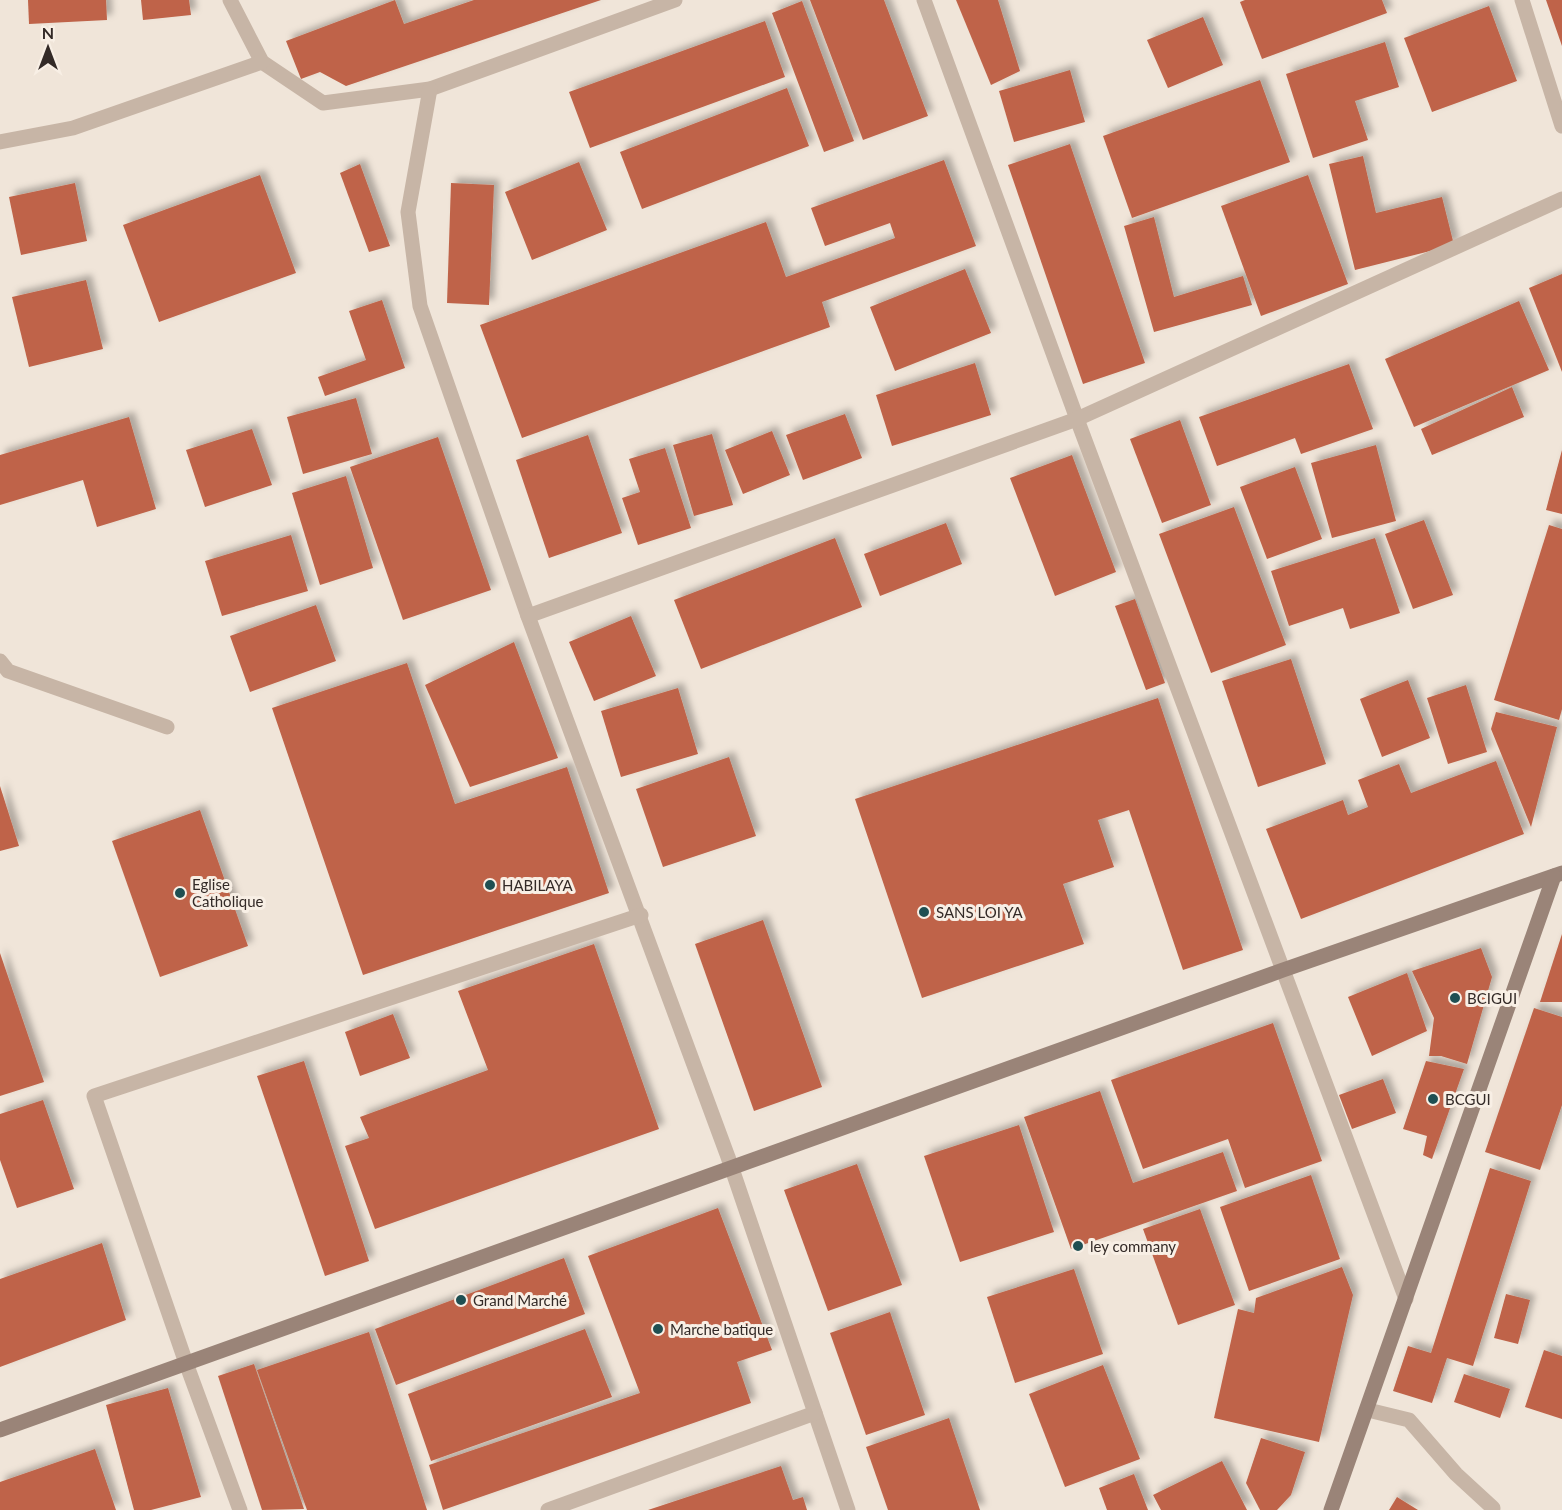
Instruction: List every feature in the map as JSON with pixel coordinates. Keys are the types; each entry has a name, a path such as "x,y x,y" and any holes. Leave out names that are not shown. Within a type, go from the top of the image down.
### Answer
{"main road":[{"path":"0,1430 1282,970 1558,875"},
{"path":"1331,1510 1558,875"}],"street":[{"path":"230,0 262,62 323,103 430,89 675,0"},
{"path":"924,0 1077,419 1406,1299"},
{"path":"1522,0 1562,126"},
{"path":"0,142 73,128 262,62"},
{"path":"430,89 408,212 420,306 528,616 732,1167 848,1510"},
{"path":"528,616 1077,419 1562,199"},
{"path":"0,661 8,671 168,727"},
{"path":"240,1510 93,1096 640,915"},
{"path":"1368,1410 1410,1420 1456,1474 1493,1508"},
{"path":"548,1510 815,1413"}],"building":[{"path":"28,0 106,0 107,20 29,24"},
{"path":"141,0 189,0 191,15 143,20"},
{"path":"395,0 404,24 474,0 601,0 346,86 320,72 301,79 286,41"},
{"path":"810,0 884,0 928,116 863,140"},
{"path":"956,0 998,0 1020,71 991,85"},
{"path":"1245,0 1382,0 1387,13 1262,59 1240,2"},
{"path":"1546,0 1562,0 1562,46"},
{"path":"802,1 854,141 824,152 772,13"},
{"path":"1489,6 1517,81 1432,112 1404,38"},
{"path":"1203,17 1223,65 1168,88 1147,40"},
{"path":"765,21 785,77 590,148 569,92"},
{"path":"1385,42 1399,87 1355,101 1368,140 1313,158 1286,74"},
{"path":"1070,70 1085,122 1014,142 999,91"},
{"path":"1260,80 1290,162 1132,218 1103,136"},
{"path":"787,88 809,146 642,209 620,152"},
{"path":"1070,144 1145,363 1083,384 1008,165"},
{"path":"1363,156 1376,213 1442,197 1454,245 1355,270 1329,164"},
{"path":"944,160 976,246 822,302 830,327 522,438 480,325 766,222 786,277 895,238 890,223 825,246 811,208"},
{"path":"579,162 607,230 532,260 505,192"},
{"path":"360,164 390,246 369,252 340,173"},
{"path":"260,175 296,273 159,322 123,225"},
{"path":"1308,175 1348,284 1261,316 1221,206"},
{"path":"75,183 87,241 21,255 9,197"},
{"path":"451,183 494,185 489,305 447,303"},
{"path":"1154,217 1174,297 1243,276 1252,305 1154,332 1124,226"},
{"path":"965,269 991,333 895,371 870,307"},
{"path":"1562,274 1562,372 1529,288"},
{"path":"86,280 103,349 29,367 12,297"},
{"path":"382,300 405,368 325,396 318,377 366,360 349,311"},
{"path":"1519,301 1549,370 1414,427 1385,359"},
{"path":"975,363 991,415 892,446 876,395"},
{"path":"1349,364 1373,429 1301,454 1295,438 1217,466 1199,417"},
{"path":"1512,387 1524,417 1432,455 1421,429"},
{"path":"356,398 372,454 303,474 287,417"},
{"path":"845,414 862,458 803,480 786,435"},
{"path":"129,417 156,509 97,527 83,480 0,505 0,455"},
{"path":"1180,420 1211,505 1162,523 1130,439"},
{"path":"252,429 272,485 205,507 186,450"},
{"path":"772,431 790,475 743,494 725,450"},
{"path":"712,434 733,505 694,516 673,445"},
{"path":"588,435 622,533 549,558 516,460"},
{"path":"438,437 491,590 403,620 350,467"},
{"path":"1376,445 1396,521 1332,538 1311,463"},
{"path":"665,448 691,528 638,545 622,498 640,492 629,459"},
{"path":"1562,450 1562,514 1546,510"},
{"path":"1072,455 1116,572 1055,596 1010,478"},
{"path":"1295,467 1322,539 1267,559 1240,487"},
{"path":"346,476 373,568 320,585 292,493"},
{"path":"1234,507 1286,645 1211,673 1159,534"},
{"path":"1424,520 1453,595 1413,609 1385,534"},
{"path":"946,523 962,564 880,596 864,554"},
{"path":"1549,525 1562,529 1562,709 1559,720 1494,700"},
{"path":"291,535 308,591 222,616 205,561"},
{"path":"835,538 862,607 701,669 674,600"},
{"path":"1375,538 1400,613 1350,629 1343,608 1289,626 1271,571"},
{"path":"1135,599 1165,683 1146,690 1115,606"},
{"path":"316,605 336,661 250,692 230,636"},
{"path":"631,616 656,676 594,701 569,642"},
{"path":"514,642 558,758 470,787 425,685"},
{"path":"1291,659 1326,764 1258,787 1222,681"},
{"path":"407,663 455,804 567,767 609,893 363,975 272,708"},
{"path":"1408,680 1430,738 1382,757 1360,699"},
{"path":"1466,685 1487,752 1448,764 1427,698"},
{"path":"678,688 698,754 621,777 601,711"},
{"path":"1158,698 1243,950 1183,970 1129,810 1098,820 1114,867 1063,884 1084,944 922,998 855,799"},
{"path":"1496,712 1557,727 1531,827 1491,729"},
{"path":"729,757 756,836 663,867 636,789"},
{"path":"1496,761 1524,834 1301,919 1266,829 1343,800 1348,815 1368,807 1358,780 1399,764 1411,793"},
{"path":"0,786 19,846 0,851"},
{"name":"Eglise Catholique","path":"200,810 248,946 160,977 112,841"},
{"path":"763,920 822,1087 754,1111 695,944"},
{"path":"1562,934 1562,1002 1540,1002"},
{"path":"594,944 659,1129 375,1229 345,1146 369,1138 360,1117 488,1070 458,991"},
{"name":"BCIGUI","path":"1481,948 1492,977 1467,1064 1441,1056 1429,1056 1434,1018 1412,971"},
{"path":"0,953 44,1082 0,1096"},
{"path":"1407,973 1427,1031 1372,1056 1348,997"},
{"path":"1534,1008 1562,1017 1562,1105 1540,1170 1485,1152"},
{"path":"393,1014 410,1058 360,1076 345,1032"},
{"path":"1273,1023 1322,1161 1245,1188 1228,1139 1143,1169 1111,1080"},
{"path":"304,1061 369,1261 325,1276 257,1076"},
{"name":"BCGUI","path":"1426,1061 1464,1069 1432,1159 1423,1155 1427,1136 1403,1129"},
{"path":"1383,1079 1396,1113 1352,1129 1339,1095"},
{"path":"1100,1091 1133,1183 1223,1152 1237,1191 1071,1249 1024,1117"},
{"path":"43,1100 74,1189 17,1208 0,1160 0,1114"},
{"path":"1019,1125 1054,1232 960,1262 924,1156"},
{"path":"857,1164 902,1285 828,1311 784,1190"},
{"path":"1490,1168 1531,1181 1473,1366 1447,1358 1432,1403 1393,1391 1408,1346 1431,1353"},
{"path":"1311,1175 1340,1259 1249,1291 1220,1207"},
{"path":"718,1208 772,1350 737,1362 751,1403 443,1510 429,1465 640,1393 588,1256"},
{"path":"1200,1209 1235,1305 1178,1325 1143,1229"},
{"path":"102,1243 126,1320 0,1367 0,1279"},
{"path":"564,1258 585,1314 396,1385 375,1329"},
{"path":"1342,1267 1353,1295 1319,1442 1214,1418 1238,1309 1254,1313 1256,1298"},
{"path":"1074,1269 1103,1354 1015,1383 987,1297"},
{"path":"1506,1294 1530,1300 1518,1344 1494,1338"},
{"path":"890,1312 925,1415 866,1435 830,1333"},
{"path":"585,1329 612,1397 431,1461 408,1394"},
{"path":"369,1332 427,1510 307,1510 257,1370"},
{"path":"1544,1350 1562,1356 1562,1419 1525,1407"},
{"path":"254,1364 304,1509 262,1510 218,1376"},
{"path":"1103,1365 1140,1459 1065,1487 1029,1394"},
{"path":"1464,1374 1510,1389 1500,1418 1454,1402"},
{"path":"168,1388 201,1497 151,1510 134,1510 106,1405"},
{"path":"949,1418 980,1510 888,1510 866,1447"},
{"path":"1261,1438 1305,1452 1291,1495 1277,1510 1260,1510 1246,1483"},
{"path":"95,1449 116,1510 0,1510 0,1482"},
{"path":"1222,1461 1247,1510 1161,1510 1153,1495"},
{"path":"781,1466 793,1500 803,1497 807,1510 648,1510"},
{"path":"1134,1474 1148,1510 1107,1510 1099,1488"},
{"path":"1397,1497 1418,1510 1389,1510"}],"place":[{"name":"HABILAYA","path":"490,885"},
{"name":"Eglise Catholique","path":"180,893"},
{"name":"SANS LOI YA","path":"924,912"},
{"name":"BCIGUI","path":"1455,998"},
{"name":"BCGUI","path":"1433,1099"},
{"name":"ley commany","path":"1078,1246"},
{"name":"Grand Marché","path":"461,1300"},
{"name":"Marche batique","path":"658,1329"}]}
